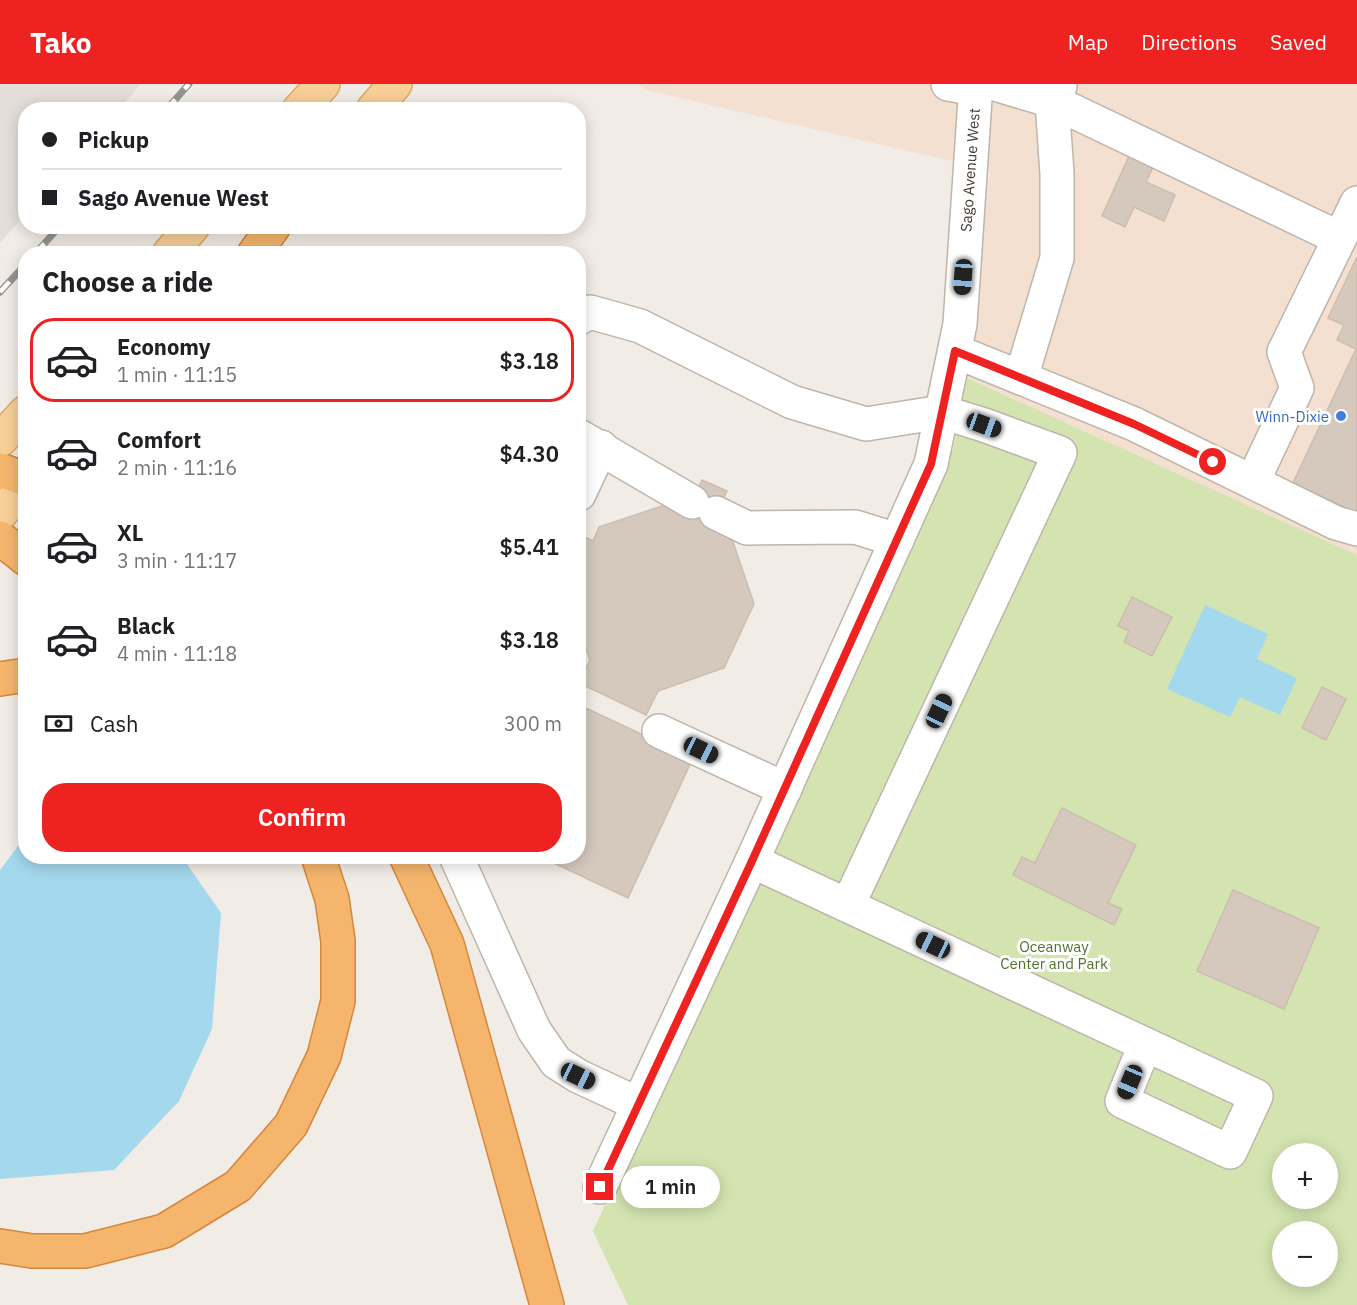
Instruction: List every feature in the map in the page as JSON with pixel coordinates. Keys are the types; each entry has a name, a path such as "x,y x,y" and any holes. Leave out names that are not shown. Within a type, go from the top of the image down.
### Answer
{"highway":[{"path":"0,470 18,476"},
{"path":"0,538 18,553"},
{"path":"0,679 18,676"},
{"path":"0,1246 32,1251 85,1251 164,1231 238,1186 291,1125 324,1056 338,1000 338,941 332,899 321,864"},
{"path":"410,864 447,944 547,1305"}],"main road":[{"path":"306,102 322,84"},
{"path":"380,102 395,84"},
{"path":"176,246 186,234"},
{"path":"252,246 263,234"},
{"path":"0,440 18,420"},
{"path":"0,514 18,494"}],"street":[{"path":"973,85 1057,93 1340,238"},
{"name":"Sago Avenue West","path":"600,1187 785,789 931,464 960,324 973,85"},
{"path":"1021,378 1057,258 1057,93"},
{"path":"1253,481 1297,388 1284,352 1357,203"},
{"path":"586,314 590,312 640,327 792,402 866,424 942,412 1060,453 848,905"},
{"path":"955,351 1134,424 1335,523 1357,529"},
{"path":"586,460 590,441 704,508 747,528 855,527 897,540"},
{"path":"659,731 785,789"},
{"path":"752,861 1145,1045"},
{"path":"460,864 534,1030 556,1062 578,1076 638,1104"}],"shaded area":[{"path":"0,84 141,84 125,102 18,102 18,223 0,243"},
{"path":"638,84 1357,84 1357,555 967,378 990,170 646,90"}],"green space":[{"name":"Oceanway Center and Park","path":"967,378 1357,555 1357,1305 628,1305 593,1231 953,449"}],"water":[{"path":"1205,605 1268,634 1257,659 1297,678 1280,715 1240,697 1230,717 1167,689"},
{"path":"18,846 18,864 187,864 221,913 212,1029 179,1101 114,1170 0,1179 0,870"}],"building":[{"path":"1129,156 1153,167 1146,182 1175,195 1164,221 1134,207 1125,227 1102,216"},
{"name":"Winn-Dixie","path":"1357,257 1357,513 1293,483 1356,349 1337,340 1344,325 1328,318"},
{"path":"702,480 727,491 711,526 731,536 754,604 724,668 658,691 646,715 586,686 586,668 590,660 586,649 586,538 593,541 599,527 665,505 686,515"},
{"path":"1132,597 1172,617 1152,656 1124,642 1129,631 1118,626"},
{"path":"1322,687 1346,699 1326,740 1302,728"},
{"path":"586,708 693,758 628,898 556,864 586,864"},
{"path":"1062,808 1136,845 1108,903 1122,909 1114,925 1013,875 1022,857 1035,863"},
{"path":"1233,890 1319,928 1284,1009 1197,971"}],"railway":[{"path":"173,102 189,84"},
{"path":"42,246 53,234"},
{"path":"0,292 18,273"}],"place":[{"name":"Winn-Dixie","path":"1341,416"}],"route":[{"path":"600,1187 752,861 931,464 955,351 1134,424 1213,462"}]}
